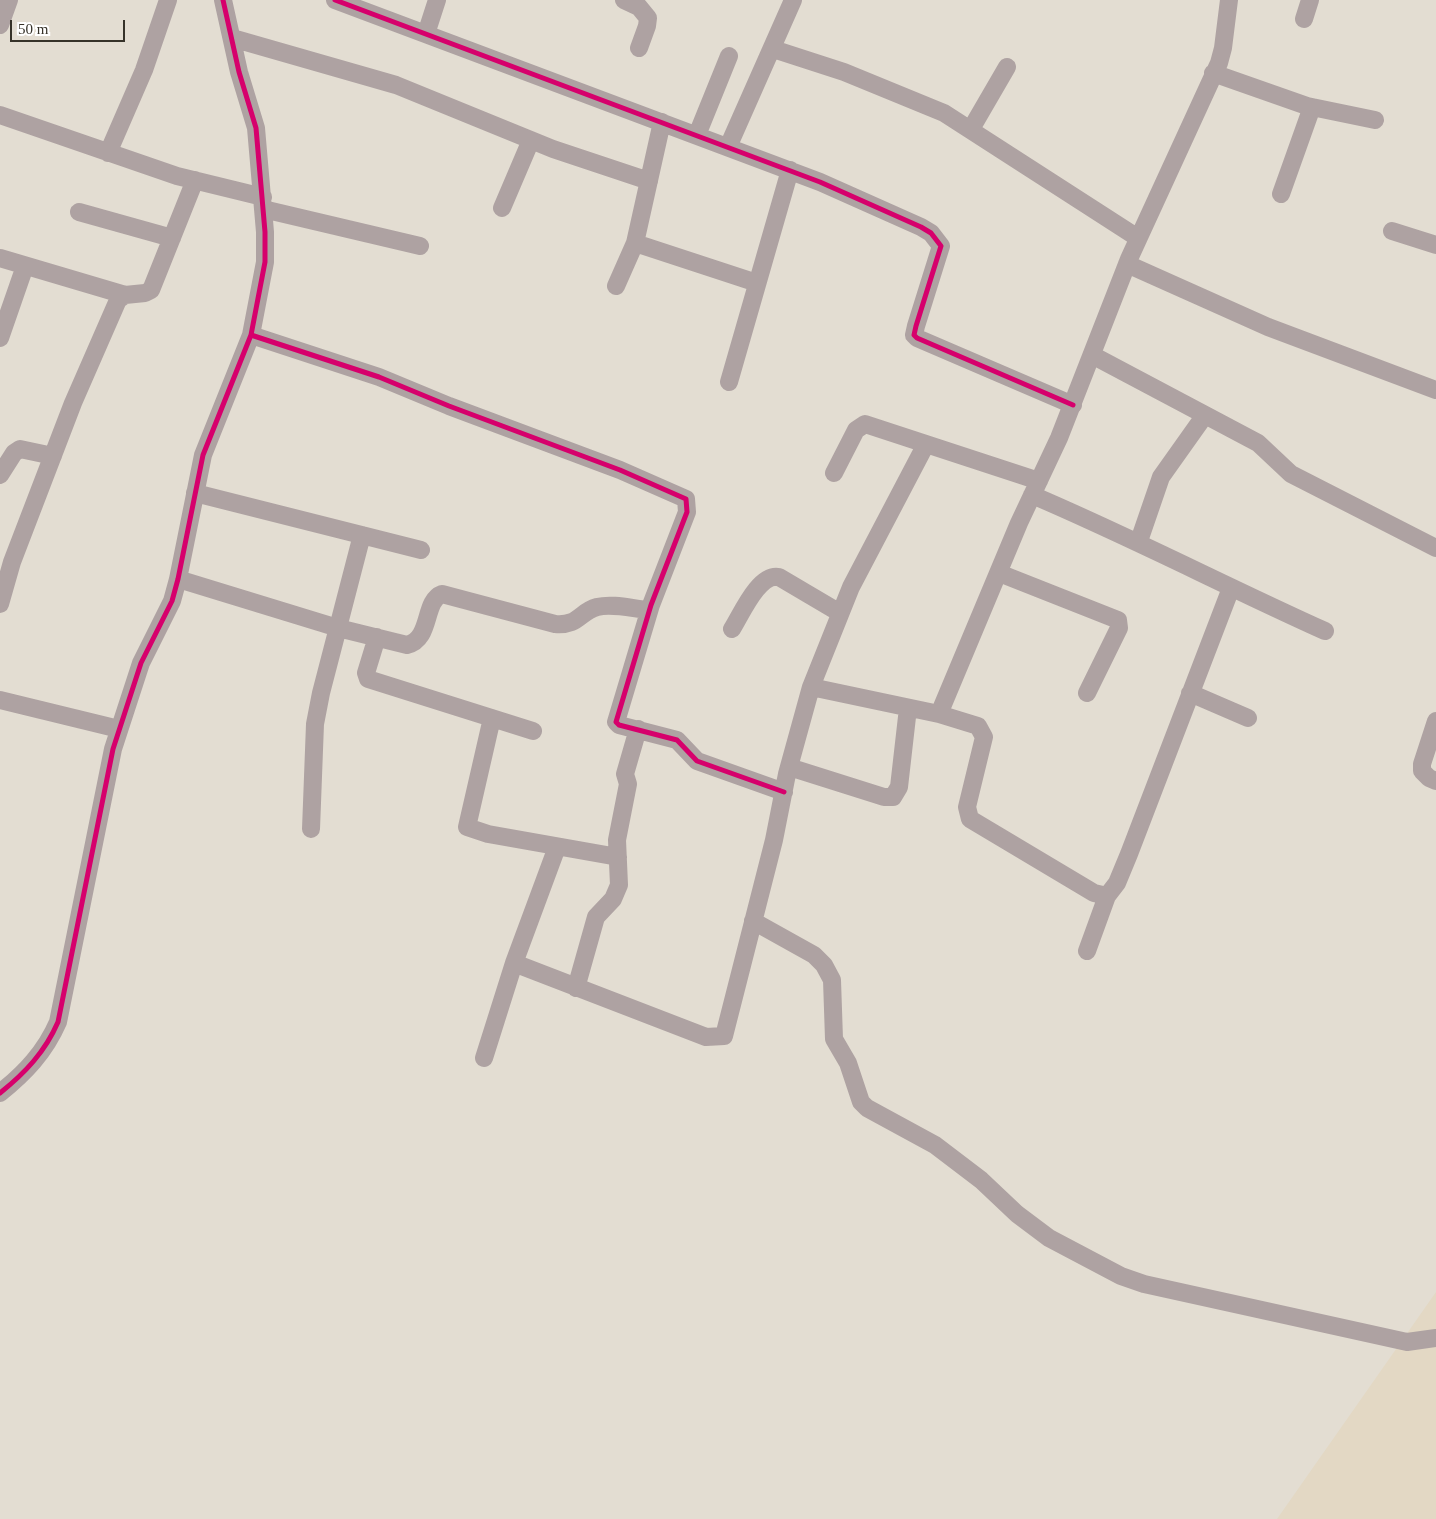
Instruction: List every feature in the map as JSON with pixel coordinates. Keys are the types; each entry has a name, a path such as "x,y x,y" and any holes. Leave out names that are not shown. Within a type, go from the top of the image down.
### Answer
{"street":[{"path":"0,25 9,0"},
{"path":"108,153 144,70 168,0"},
{"path":"0,1093 34,1062 50,1041 58,1022 106,777 119,729 141,663 172,601 204,455 212,430 251,335 265,262 263,203 256,128 223,0"},
{"path":"335,0 587,96 790,170 921,227 937,239 940,246 914,335 917,338 1073,405"},
{"path":"426,34 437,0"},
{"path":"624,0 639,7 648,18 639,48"},
{"path":"728,147 793,0"},
{"path":"1304,19 1310,0"},
{"path":"939,714 1073,405 1138,238 1224,48 1225,1"},
{"path":"232,38 396,85 531,140 649,181"},
{"path":"772,49 852,75 944,113 1138,238"},
{"path":"697,135 729,56"},
{"path":"971,129 1007,67"},
{"path":"1213,73 1312,107 1375,120"},
{"path":"1281,194 1312,107"},
{"path":"0,115 108,153 263,203 420,246"},
{"path":"616,286 635,243 662,122"},
{"path":"502,208 531,140"},
{"path":"729,382 790,170"},
{"path":"0,258 125,295 145,294 151,290 195,180"},
{"path":"79,212 172,238"},
{"path":"1392,232 1436,245"},
{"path":"635,243 757,283"},
{"path":"1127,264 1268,326 1436,390"},
{"path":"0,338 25,266"},
{"path":"0,604 6,561 53,456 111,315 118,300 125,295"},
{"path":"251,335 379,377 449,406 620,470 686,499 687,512 649,610 616,716 616,722 620,725 677,740 696,761 784,792"},
{"path":"1092,355 1258,443 1291,474 1436,548"},
{"path":"1139,542 1161,477 1205,414"},
{"path":"834,473 856,430 865,424 926,444 1036,488 1231,588 1325,631"},
{"path":"514,963 706,1037 724,1036 774,840 789,767 810,687 840,613 873,542 926,444"},
{"path":"0,475 14,454 20,449 53,456"},
{"path":"195,494 422,550"},
{"path":"311,829 315,724 362,535"},
{"path":"1000,574 1118,620 1119,628 1087,693"},
{"path":"732,629 759,586 766,578 773,576 779,577 840,613"},
{"path":"178,579 338,628 407,645 414,643 420,637 434,600 442,594 555,624 566,625 574,623 594,608 603,606 649,610"},
{"path":"1087,951 1107,896 1117,884 1129,854 1231,588"},
{"path":"377,637 366,673 368,679 534,731"},
{"path":"810,687 939,714 978,726 983,731 984,737 967,807 970,819 1094,892 1107,896"},
{"path":"1190,693 1248,718"},
{"path":"0,700 119,729"},
{"path":"789,767 884,796 893,797 899,787 908,708"},
{"path":"492,718 467,827 488,834 618,857"},
{"path":"1436,721 1422,764 1422,771 1429,778 1436,780"},
{"path":"576,988 596,917 608,905 617,891 620,874 617,840 628,789 625,774 638,729"},
{"path":"484,1058 514,963 556,846"},
{"path":"753,921 814,955 824,965 832,980 834,1039 848,1063 861,1102 877,1114 935,1145 981,1180 1017,1214 1049,1238 1121,1276 1144,1284 1407,1342 1436,1338"}],"shaded area":[{"path":"1436,1292 1436,1519 1277,1519"}],"cycle path":[{"path":"0,1093 34,1061 47,1043 58,1022 113,749 141,663 172,601 203,455 251,335 265,262 265,232 256,128 239,72 223,0"},
{"path":"335,0 820,182 921,227 931,233 941,246 914,335 917,338 1073,405"},
{"path":"251,335 379,377 449,406 620,470 686,499 687,512 651,605 616,722 619,725 677,740 697,761 784,792"}]}
